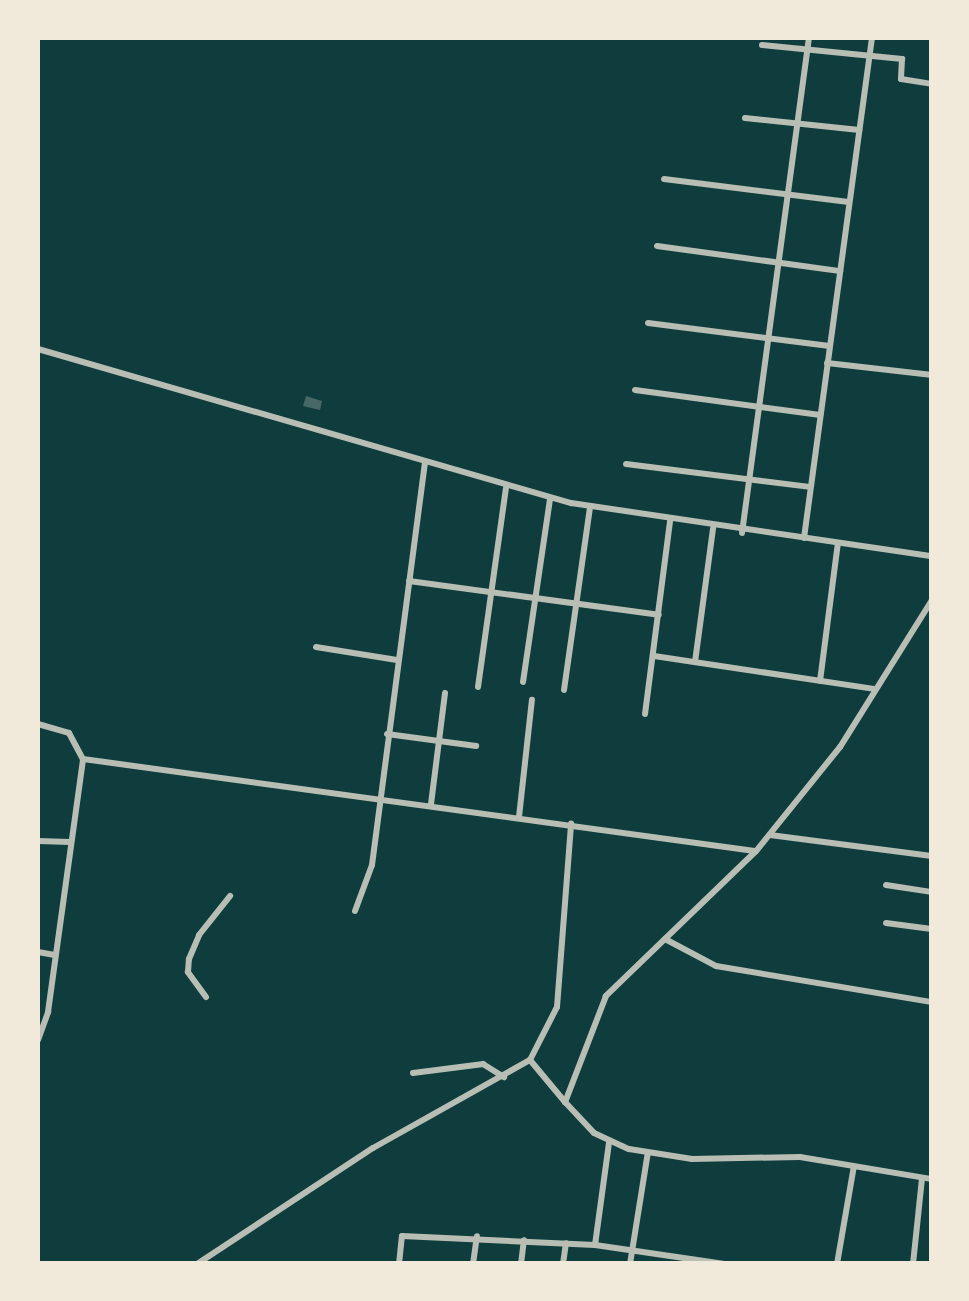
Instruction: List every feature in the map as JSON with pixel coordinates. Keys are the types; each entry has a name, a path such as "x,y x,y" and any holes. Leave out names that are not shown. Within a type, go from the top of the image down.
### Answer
{"street":[{"path":"742,533 809,38"},
{"path":"804,538 872,38"},
{"path":"762,45 902,59 901,79 932,84"},
{"path":"745,118 859,130"},
{"path":"664,179 849,202"},
{"path":"657,246 840,272"},
{"path":"648,323 830,346"},
{"path":"38,349 506,488 742,533 932,556"},
{"path":"828,362 932,375"},
{"path":"635,390 820,415"},
{"path":"356,911 372,864 425,462"},
{"path":"626,464 810,488"},
{"path":"478,687 506,488"},
{"path":"522,682 550,498"},
{"path":"564,690 590,507"},
{"path":"646,714 670,521"},
{"path":"695,662 713,528"},
{"path":"820,681 838,543"},
{"path":"409,581 659,615"},
{"path":"565,1102 606,996 756,851 840,747 932,600"},
{"path":"316,647 397,660"},
{"path":"654,656 876,689"},
{"path":"430,804 445,693"},
{"path":"519,816 532,700"},
{"path":"38,724 68,733 83,759 55,955 38,1040"},
{"path":"387,734 476,746"},
{"path":"83,759 756,851"},
{"path":"197,1264 373,1148 530,1060 557,1007 571,824"},
{"path":"769,835 932,856"},
{"path":"38,841 70,842"},
{"path":"886,886 932,892"},
{"path":"206,997 188,972 189,960 199,935 230,896"},
{"path":"886,923 932,929"},
{"path":"665,939 716,966 932,1002"},
{"path":"38,952 55,955"},
{"path":"530,1060 565,1102 609,1144 733,1160 790,1156 932,1180"},
{"path":"414,1072 482,1064 504,1076"},
{"path":"595,1245 609,1144"},
{"path":"630,1264 648,1152"},
{"path":"837,1264 854,1166"},
{"path":"913,1262 922,1178"},
{"path":"399,1264 402,1236 477,1236 595,1245 669,1260 725,1264"},
{"path":"473,1264 477,1236"},
{"path":"521,1264 524,1240"},
{"path":"563,1264 566,1243"}],"building":[{"path":"306,396 322,401 320,410 303,406"}]}
